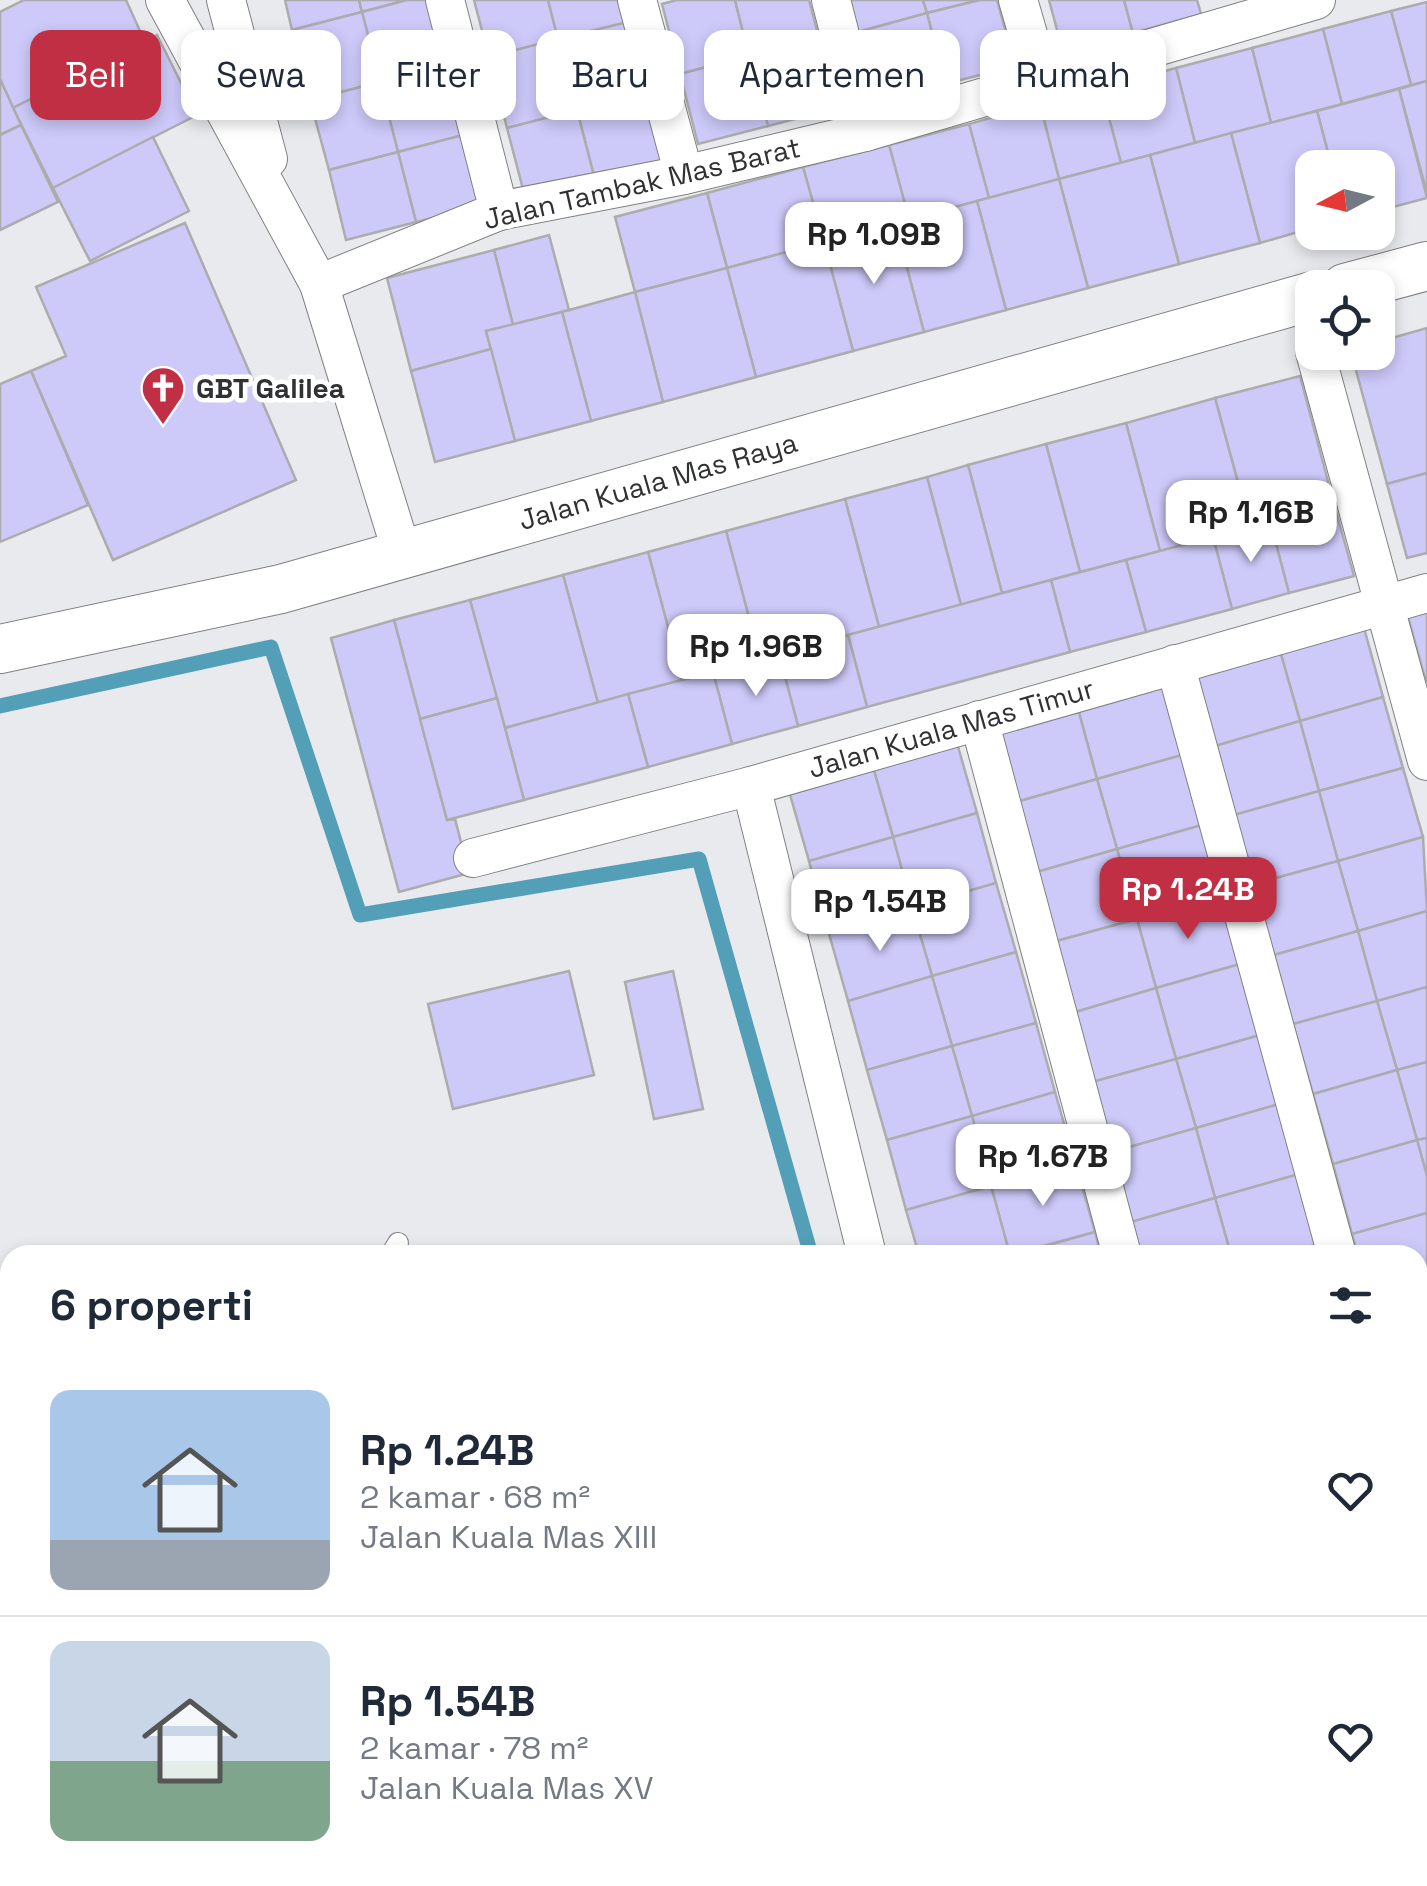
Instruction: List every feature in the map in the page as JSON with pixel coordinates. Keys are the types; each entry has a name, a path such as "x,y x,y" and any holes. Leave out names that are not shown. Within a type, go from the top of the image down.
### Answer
{"street":[{"path":"165,0 318,284 402,553"},
{"path":"226,0 284,220"},
{"path":"445,0 499,211"},
{"path":"638,0 684,175"},
{"path":"831,0 865,132"},
{"path":"1018,0 1027,30"},
{"name":"Jalan Tambak Mas Barat","path":"1166,36 1224,14 1316,0"},
{"name":"Jalan Tambak Mas Barat","path":"318,284 499,211 684,175 865,132 980,100"},
{"name":"Jalan Kuala Mas Raya","path":"1395,278 1427,266"},
{"name":"Jalan Kuala Mas Raya","path":"0,649 281,589 1295,312"},
{"path":"1320,370 1427,761"},
{"name":"Jalan Kuala Mas Timur","path":"473,858 751,786 1427,592"},
{"path":"1174,664 1334,1245"},
{"path":"979,720 1119,1245"},
{"path":"751,786 865,1245"}],"building":[{"path":"24,0 126,0 140,30 30,30 30,100 13,108 0,79 0,12"},
{"path":"285,0 359,0 362,12 292,30"},
{"path":"359,0 407,0 362,12"},
{"path":"407,0 433,0 440,30 367,30 362,12"},
{"path":"474,0 548,0 556,30 536,30 536,45 516,50 516,30 482,30"},
{"path":"548,0 622,0 628,22 595,30 556,30"},
{"path":"677,0 735,0 742,30 704,30 704,68 684,73 684,30 669,30 662,4"},
{"path":"735,0 809,0 817,30 742,30"},
{"path":"850,0 923,0 927,13 858,30"},
{"path":"923,0 980,0 927,13"},
{"path":"980,0 997,0 1005,30 980,30 980,75 960,80 960,30 931,30 927,13"},
{"path":"1049,0 1124,0 1132,30 1057,30"},
{"path":"1124,0 1197,0 1201,14 1132,30"},
{"path":"1427,2 1427,81 1411,85 1391,11"},
{"path":"1391,11 1411,85 1342,104 1323,29"},
{"path":"362,12 367,30 361,30 361,87 341,92 341,30 292,30"},
{"path":"927,13 931,30 865,30"},
{"path":"628,22 630,30 595,30"},
{"path":"1323,29 1342,104 1271,123 1252,48"},
{"path":"161,43 181,83 181,120 187,120 53,188 13,108 30,99 30,120 161,120"},
{"path":"536,45 538,120 507,128 505,120 516,120 516,50"},
{"path":"1252,48 1271,123 1195,143 1176,68"},
{"path":"704,68 704,120 766,120 768,126 698,144 684,90 684,73"},
{"path":"1176,68 1195,143 1121,163 1110,120 1166,120 1166,71"},
{"path":"0,79 21,125 0,135"},
{"path":"1427,81 1427,193 1399,89"},
{"path":"361,87 361,120 390,120 398,152 329,170 315,120 341,120 341,92"},
{"path":"1399,89 1427,198 1395,206 1395,150 1327,150 1317,111"},
{"path":"1317,111 1327,150 1295,150 1295,233 1260,243 1231,133"},
{"path":"390,120 463,120 467,134 398,152"},
{"path":"538,120 580,120 595,180 525,197 507,128"},
{"path":"580,120 653,120 664,162 595,180"},
{"path":"766,120 791,120 768,126"},
{"path":"983,120 1044,120 1059,179 989,198 969,124"},
{"path":"1044,120 1110,120 1121,163 1059,179"},
{"path":"969,124 989,198 909,219 889,145"},
{"path":"21,125 58,202 0,230 0,135"},
{"path":"1231,133 1260,243 1179,264 1150,155"},
{"path":"467,134 485,205 416,222 398,152"},
{"path":"153,137 189,211 90,261 53,188"},
{"path":"889,145 909,219 824,242 803,167"},
{"path":"398,152 416,222 346,240 329,170"},
{"path":"1150,155 1179,264 1088,288 1059,179"},
{"path":"803,167 824,242 727,268 707,193"},
{"path":"1059,179 1088,288 1006,310 977,201"},
{"path":"707,193 727,268 635,292 615,217"},
{"path":"977,201 1006,310 924,332 895,223"},
{"name":"GBT Galilea","path":"185,223 296,480 113,560 31,371 66,356 36,287"},
{"path":"895,223 924,332 853,351 824,242"},
{"path":"549,235 569,310 513,325 494,250"},
{"path":"824,242 853,351 756,377 727,268"},
{"path":"494,250 513,325 486,331 491,349 411,371 387,278"},
{"path":"727,268 756,377 663,402 635,292"},
{"path":"635,292 663,402 591,421 562,312"},
{"path":"562,312 591,421 515,441 486,331"},
{"path":"1427,328 1427,473 1387,484 1356,370 1395,370 1395,337"},
{"path":"491,349 515,441 435,462 411,371"},
{"path":"31,371 88,505 0,542 0,384"},
{"path":"1300,376 1334,504 1250,527 1215,398"},
{"path":"1215,398 1250,527 1160,551 1126,423"},
{"path":"1126,423 1160,551 1080,572 1046,444"},
{"path":"1046,444 1080,572 1002,593 968,465"},
{"path":"968,465 1002,593 961,605 927,477"},
{"path":"1427,473 1427,553 1407,558 1387,484"},
{"path":"927,477 961,605 879,627 845,499"},
{"path":"845,499 879,627 760,659 726,531"},
{"path":"1334,504 1354,576 1289,593 1270,521"},
{"path":"1270,521 1289,593 1232,609 1213,537"},
{"path":"726,531 760,659 682,680 648,552"},
{"path":"1213,537 1232,609 1146,632 1126,560"},
{"path":"648,552 682,680 598,703 563,575"},
{"path":"1126,560 1146,632 1070,652 1051,580"},
{"path":"563,575 598,703 505,728 470,600"},
{"path":"1051,580 1070,652 867,707 848,635"},
{"path":"470,600 497,698 420,719 394,620"},
{"path":"1427,608 1427,682 1426,682 1407,613"},
{"path":"394,620 447,820 455,819 469,873 399,892 331,638"},
{"path":"1364,628 1383,697 1300,721 1280,651"},
{"path":"848,635 867,707 798,726 779,654"},
{"path":"1280,651 1300,721 1215,746 1195,675"},
{"path":"779,654 798,726 732,744 713,672"},
{"path":"713,672 732,744 648,767 628,694"},
{"path":"1162,686 1182,755 1097,779 1078,709"},
{"path":"628,694 648,767 524,800 505,728"},
{"path":"1383,697 1403,768 1319,791 1300,721"},
{"path":"497,698 524,800 447,820 420,719"},
{"path":"1078,709 1097,779 1013,803 994,733"},
{"path":"1300,721 1319,791 1234,815 1215,746"},
{"path":"957,743 977,813 893,837 873,767"},
{"path":"1182,755 1202,825 1117,849 1097,779"},
{"path":"873,767 893,837 809,861 789,791"},
{"path":"1403,768 1423,837 1338,861 1319,791"},
{"path":"1097,779 1117,849 1033,873 1013,803"},
{"path":"1319,791 1338,861 1254,884 1234,815"},
{"path":"977,813 996,883 912,907 893,837"},
{"path":"1202,825 1221,895 1137,919 1117,849"},
{"path":"893,837 912,907 828,930 809,861"},
{"path":"1423,837 1427,911 1358,931 1338,861"},
{"path":"1117,849 1137,919 1053,942 1033,873"},
{"path":"1338,861 1358,931 1274,955 1254,884"},
{"path":"996,883 1016,952 932,976 912,907"},
{"path":"1221,895 1240,964 1156,988 1137,919"},
{"path":"912,907 932,976 848,1001 828,930"},
{"path":"1427,911 1427,987 1377,1001 1358,931"},
{"path":"1137,919 1156,988 1072,1013 1053,942"},
{"path":"1358,931 1377,1001 1293,1024 1274,955"},
{"path":"1016,952 1036,1023 952,1046 932,976"},
{"path":"1240,964 1260,1035 1176,1059 1156,988"},
{"path":"569,971 594,1075 453,1109 428,1004"},
{"path":"673,971 703,1109 654,1119 625,982"},
{"path":"932,976 952,1046 867,1070 848,1001"},
{"path":"1427,987 1427,1062 1397,1070 1377,1001"},
{"path":"1156,988 1176,1059 1092,1082 1072,1013"},
{"path":"1377,1001 1397,1070 1313,1094 1293,1024"},
{"path":"1036,1023 1055,1092 972,1116 952,1046"},
{"path":"1260,1035 1279,1104 1196,1128 1176,1059"},
{"path":"952,1046 972,1116 887,1140 867,1070"},
{"path":"1176,1059 1196,1128 1112,1152 1092,1082"},
{"path":"1427,1062 1427,1138 1417,1140 1397,1070"},
{"path":"1397,1070 1417,1140 1333,1164 1313,1094"},
{"path":"1055,1092 1075,1162 991,1186 972,1116"},
{"path":"1279,1104 1299,1174 1215,1198 1196,1128"},
{"path":"972,1116 991,1186 906,1210 887,1140"},
{"path":"1196,1128 1215,1198 1131,1222 1112,1152"},
{"path":"1427,1138 1427,1176 1417,1140"},
{"path":"1417,1140 1427,1176 1427,1213 1352,1234 1333,1164"},
{"path":"1075,1162 1095,1232 1047,1245 1007,1245 991,1186"},
{"path":"1299,1174 1319,1244 1228,1245 1215,1198"},
{"path":"991,1186 1007,1245 916,1245 906,1210"},
{"path":"1215,1198 1228,1245 1137,1245 1131,1222"},
{"path":"1427,1213 1427,1245 1355,1245 1352,1234"},
{"path":"1095,1232 1098,1245 1049,1245"}],"waterway":[{"path":"0,706 271,647 360,915 699,859 808,1245"}],"place":[{"name":"GBT Galilea","path":"163,426"}]}
